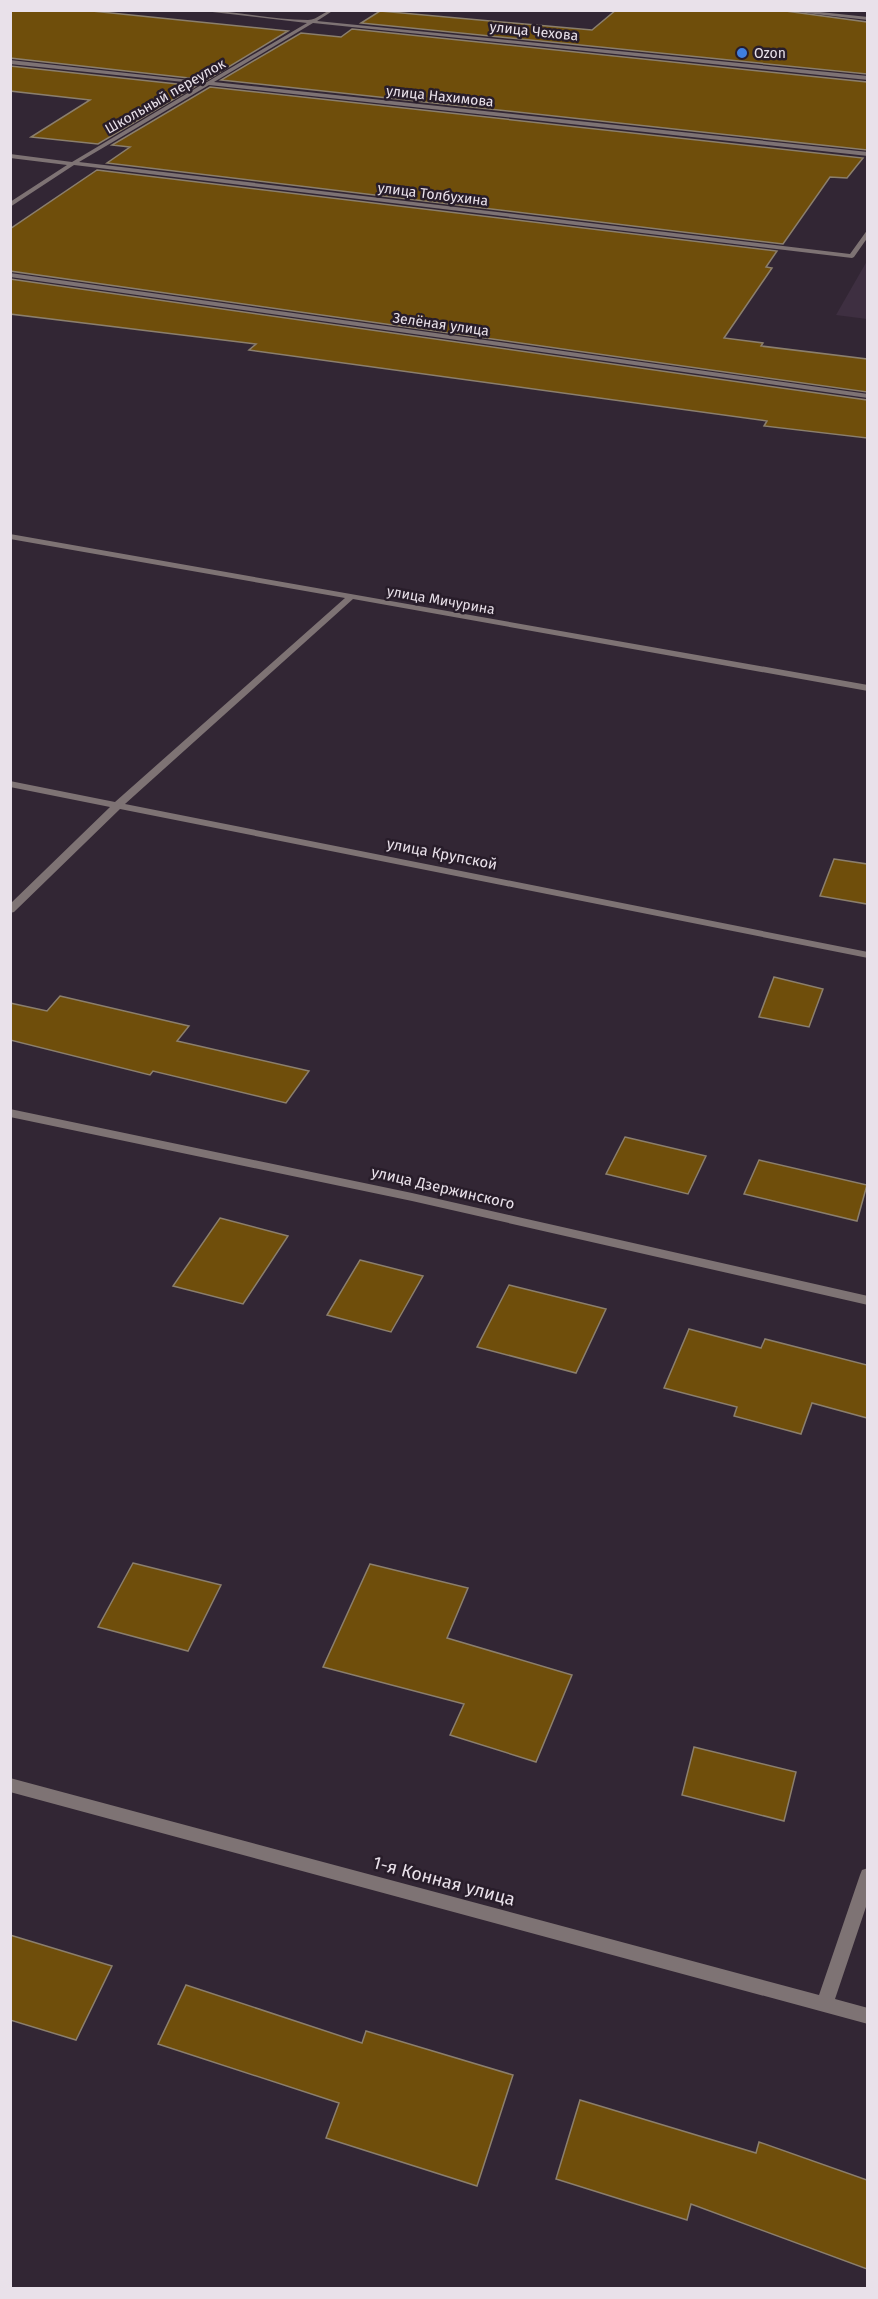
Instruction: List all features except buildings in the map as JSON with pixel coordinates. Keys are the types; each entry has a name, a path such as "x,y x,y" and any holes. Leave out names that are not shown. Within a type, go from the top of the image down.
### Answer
{"street":[{"name":"улица Чехова","path":"197,10 867,78"},
{"name":"Школьный переулок","path":"10,205 72,164 332,10"},
{"path":"782,10 867,19"},
{"name":"улица Нахимова","path":"10,62 867,154"},
{"name":"улица Толбухина","path":"10,156 852,256 867,231"},
{"name":"Зелёная улица","path":"10,275 867,396"},
{"name":"улица Мичурина","path":"10,536 867,688"},
{"path":"10,910 118,805 351,597"},
{"name":"улица Крупской","path":"10,783 867,955"},
{"name":"улица Дзержинского","path":"10,1113 412,1197 867,1302"},
{"name":"1-я Конная улица","path":"10,1785 867,2016"},
{"path":"825,2003 867,1875"}],"shaded area":[{"path":"867,261 867,319 836,315"}],"place":[{"name":"Ozon","path":"742,53"}]}
